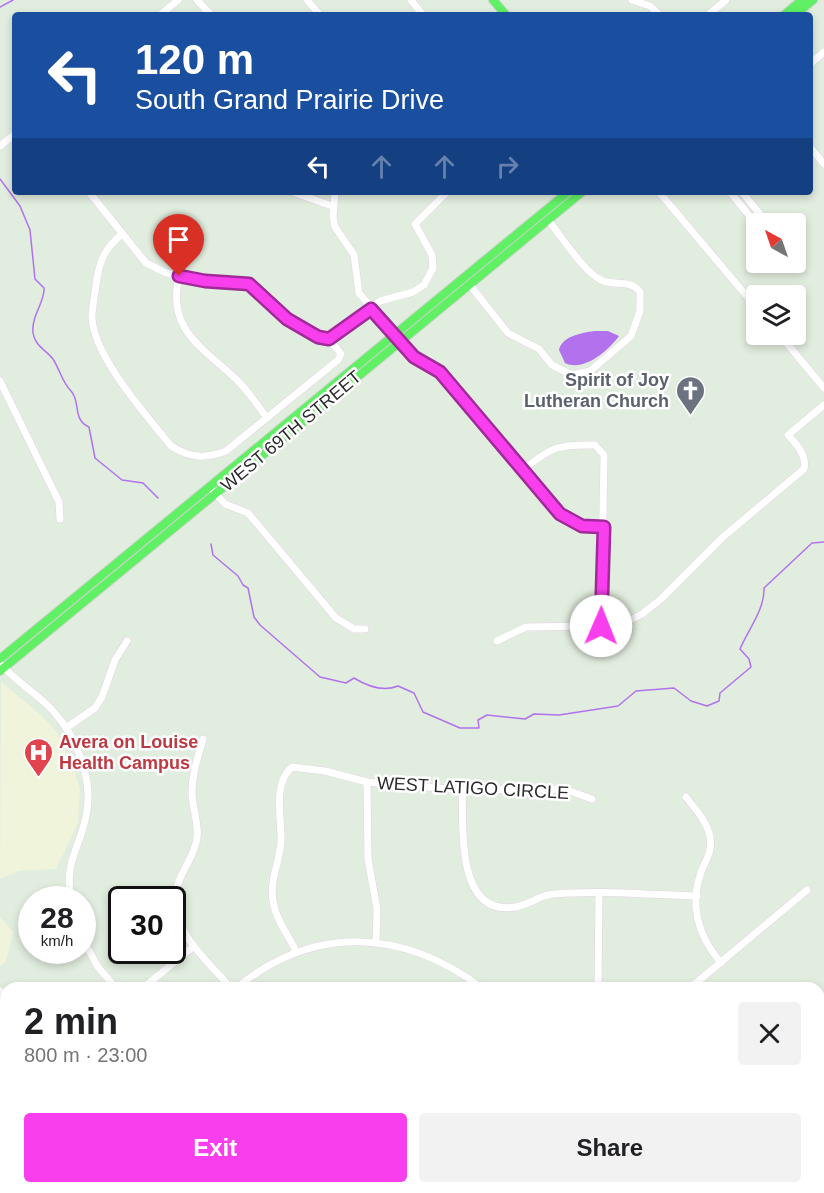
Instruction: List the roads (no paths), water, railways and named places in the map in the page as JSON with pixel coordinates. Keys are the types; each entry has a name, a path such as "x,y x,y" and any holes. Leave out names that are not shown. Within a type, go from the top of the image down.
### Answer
{"main road":[{"path":"493,0 503,12"},
{"path":"788,12 802,0"},
{"path":"799,12 813,0"},
{"name":"WEST 69TH STREET","path":"467,281 565,195"},
{"name":"WEST 69TH STREET","path":"1,665 212,491 277,431 578,195"},
{"name":"WEST 69TH STREET","path":"212,491 283,439 398,337"},
{"path":"277,431 283,439"}],"street":[{"path":"164,12 178,0"},
{"path":"197,0 208,12"},
{"path":"306,0 317,12"},
{"path":"411,0 421,12"},
{"path":"632,0 650,6 657,12"},
{"path":"712,12 726,0"},
{"path":"0,146 12,136"},
{"path":"821,155 824,164"},
{"path":"91,195 146,263 164,273 205,281 249,284 287,319 318,337 329,339 341,354 338,360 226,451 211,457 196,457 171,446 118,380 92,318 99,262 108,247 122,234"},
{"path":"301,195 332,206"},
{"path":"334,195 332,206 335,227 354,255 359,293 371,309 414,357 440,372 565,518 582,526 604,527"},
{"path":"329,339 387,298 413,292 430,277 433,268 432,255 415,224 444,195"},
{"path":"662,195 746,295"},
{"path":"732,195 747,213"},
{"path":"744,195 759,213"},
{"path":"467,281 508,333 539,349 561,371 572,375 590,371 631,336 640,311 640,292 628,283 612,283 591,273 548,220"},
{"path":"179,276 175,303 182,325 209,358 240,383 267,418"},
{"path":"788,345 824,388"},
{"path":"0,381 59,502 60,519"},
{"path":"497,641 526,627 601,626 625,623 642,614 661,599 723,537 804,468 806,462 803,453 788,435 824,405"},
{"path":"523,470 552,448 566,444 595,445 602,449 604,455 604,527 601,626"},
{"path":"212,491 225,504 248,513 336,618 354,629 365,629"},
{"path":"66,728 95,708 102,697 115,660 127,640"},
{"path":"1,665 24,688 52,710 66,728 82,764 88,790 86,818 70,861 69,886"},
{"path":"203,739 194,770 192,794 198,836 195,849 178,882 175,913 194,946 226,982"},
{"name":"WEST LATIGO CIRCLE","path":"296,952 274,909 271,883 281,841 280,796 284,774 292,767 325,771 367,782 462,790 564,789 592,799"},
{"path":"367,782 368,860 377,909 376,943"},
{"path":"462,790 466,868 476,892 489,903 502,907 515,907 553,894 697,896"},
{"path":"686,797 708,827 711,838 711,847 701,872 697,896 698,925 702,937 721,963"},
{"path":"697,982 807,890"},
{"path":"598,982 599,894"},
{"path":"245,982 265,968 296,952 334,944 376,943 424,953 447,964 474,982"},
{"path":"150,982 194,946"},
{"path":"96,963 111,982"}],"waterway":[{"path":"0,7 13,0"},
{"path":"0,179 20,206 30,230 35,279 44,288 33,327 36,341 53,359 65,384 74,395 80,420 89,427 95,458 122,480 143,483 158,498"},
{"path":"211,544 213,555 238,576 243,585 248,588 254,617 260,625 320,677 346,683 354,678 370,686 381,688 398,686 414,693 423,712 460,728 479,728 478,720 487,715 525,719 534,714 559,715 618,706 636,691 674,688 691,701 707,706 719,701 720,693 751,667 749,659 740,649 759,612 764,588 812,543 824,542"}],"place":[{"name":"Spirit of Joy Lutheran Church","path":"690,416"},
{"name":"Avera on Louise Health Campus","path":"38,778"}]}
